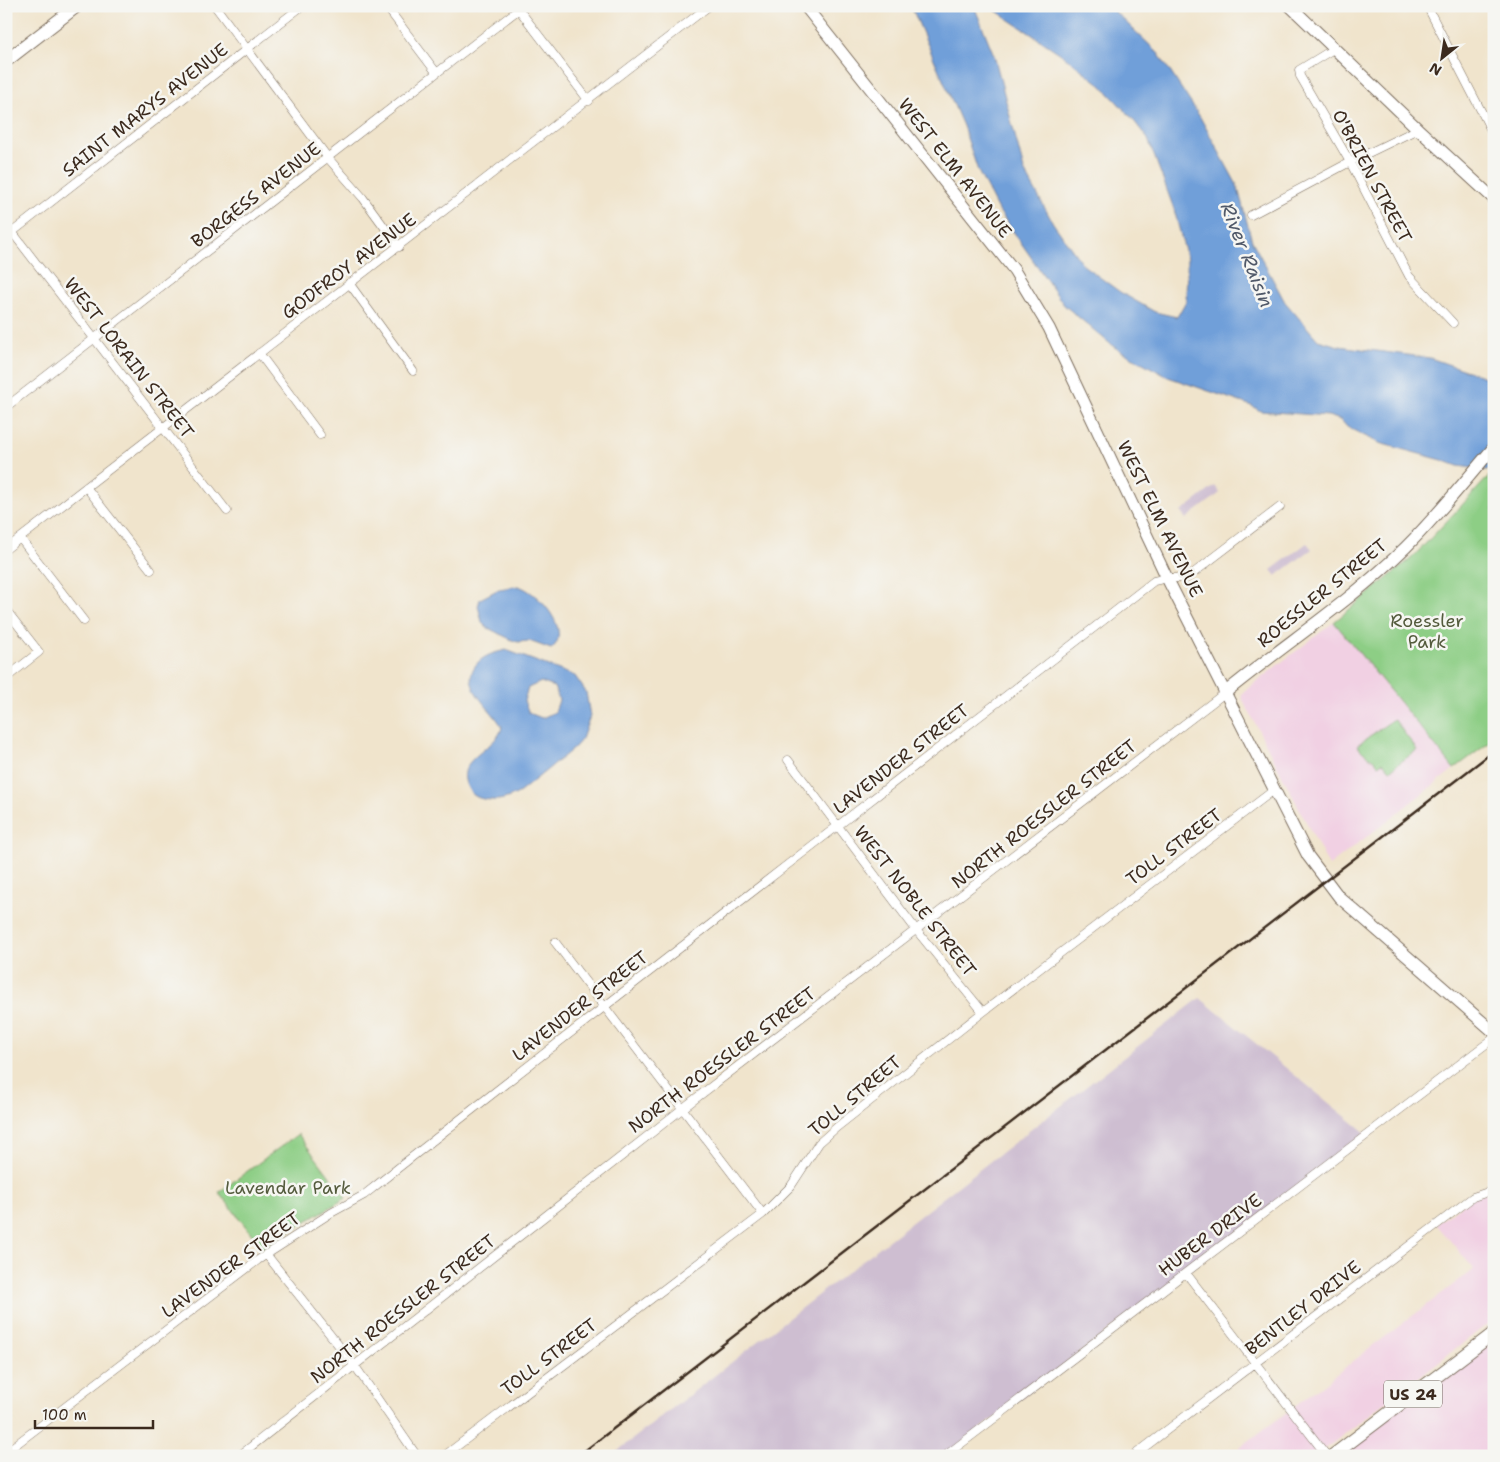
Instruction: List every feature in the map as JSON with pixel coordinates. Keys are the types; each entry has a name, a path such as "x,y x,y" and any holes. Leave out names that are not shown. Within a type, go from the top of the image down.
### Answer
{"main road":[{"path":"6,61 77,6"},
{"name":"US 24","path":"1332,1456 1494,1333"}],"street":[{"path":"215,6 328,158 363,198 399,247"},
{"name":"SAINT MARYS AVENUE","path":"9,235 302,6"},
{"path":"386,6 436,72"},
{"name":"GODFROY AVENUE","path":"6,549 709,6"},
{"name":"WEST ELM AVENUE","path":"805,6 1019,278 1049,328 1167,578 1308,856 1339,897 1494,1032"},
{"path":"1290,6 1494,199"},
{"path":"1427,6 1494,136"},
{"path":"520,7 589,100"},
{"name":"BORGESS AVENUE","path":"6,407 520,7"},
{"name":"O'BRIEN STREET","path":"1335,48 1299,70 1300,76 1350,162 1408,276 1453,323"},
{"path":"1251,215 1350,162 1418,129"},
{"name":"WEST LORAIN STREET","path":"6,224 9,235 95,339 227,511"},
{"path":"349,283 413,371"},
{"path":"259,354 320,435"},
{"name":"ROESSLER STREET","path":"1226,692 1354,593 1407,546 1494,447"},
{"path":"86,487 151,570"},
{"name":"LAVENDER STREET","path":"6,1452 266,1254 331,1213 364,1195 604,1005 839,827 1154,581 1167,578 1181,579 1193,574 1280,507"},
{"path":"20,538 84,621"},
{"path":"6,610 40,652 6,678"},
{"name":"NORTH ROESSLER STREET","path":"239,1456 682,1109 917,931 1226,692"},
{"name":"WEST NOBLE STREET","path":"788,760 917,931 983,1012"},
{"name":"TOLL STREET","path":"444,1456 763,1214 791,1186 819,1143 983,1012 1274,790"},
{"path":"555,942 763,1214"},
{"name":"HUBER DRIVE","path":"948,1455 1494,1038"},
{"name":"BENTLEY DRIVE","path":"1133,1456 1473,1197 1494,1190"},
{"path":"266,1254 355,1366 417,1456"},
{"path":"1186,1273 1327,1456"}],"shaded area":[{"path":"1215,486 1220,493 1186,519 1181,512"},
{"path":"1307,543 1312,549 1276,576 1271,570"},
{"path":"1334,622 1454,769 1329,866 1241,696 1244,691"},
{"path":"1200,998 1367,1134 945,1456 611,1456"},
{"path":"1494,1190 1494,1319 1316,1456 1229,1456 1474,1269 1436,1224 1473,1197"},
{"path":"1494,1333 1494,1456 1332,1456"}],"green space":[{"name":"Roessler Park","path":"1494,471 1494,739 1454,769 1334,622 1413,557"},
{"path":"1394,719 1417,750 1390,770 1383,762 1378,765 1357,745"},
{"name":"Lavendar Park","path":"298,1134 346,1198 263,1249 219,1192"}],"water":[{"name":"River Raisin","path":"911,6 974,6 994,55 1024,170 1053,223 1083,265 1120,292 1155,312 1177,317 1186,301 1187,259 1174,209 1148,139 1131,117 1101,85 1064,56 989,6 1109,6 1158,53 1200,117 1237,185 1252,241 1285,302 1318,340 1339,346 1430,358 1494,380 1494,471 1458,466 1379,443 1347,427 1341,420 1328,416 1260,411 1252,406 1168,377 1114,347 1064,305 997,208 978,171 963,126"},
{"path":"518,586 535,596 551,613 558,633 557,642 551,649 529,641 518,642 512,640 486,627 482,622 478,606 480,599 499,589"},
{"path":"506,650 575,676 586,692 590,716 582,739 574,748 520,792 499,800 491,800 473,795 466,784 465,775 467,767 472,760 499,735 502,727 479,698 472,682 471,674 475,666 482,659","holes":["541,682 554,687 559,700 555,712 542,718 529,713 524,701 528,688"]}],"railway":[{"path":"578,1456 1494,751"}]}
